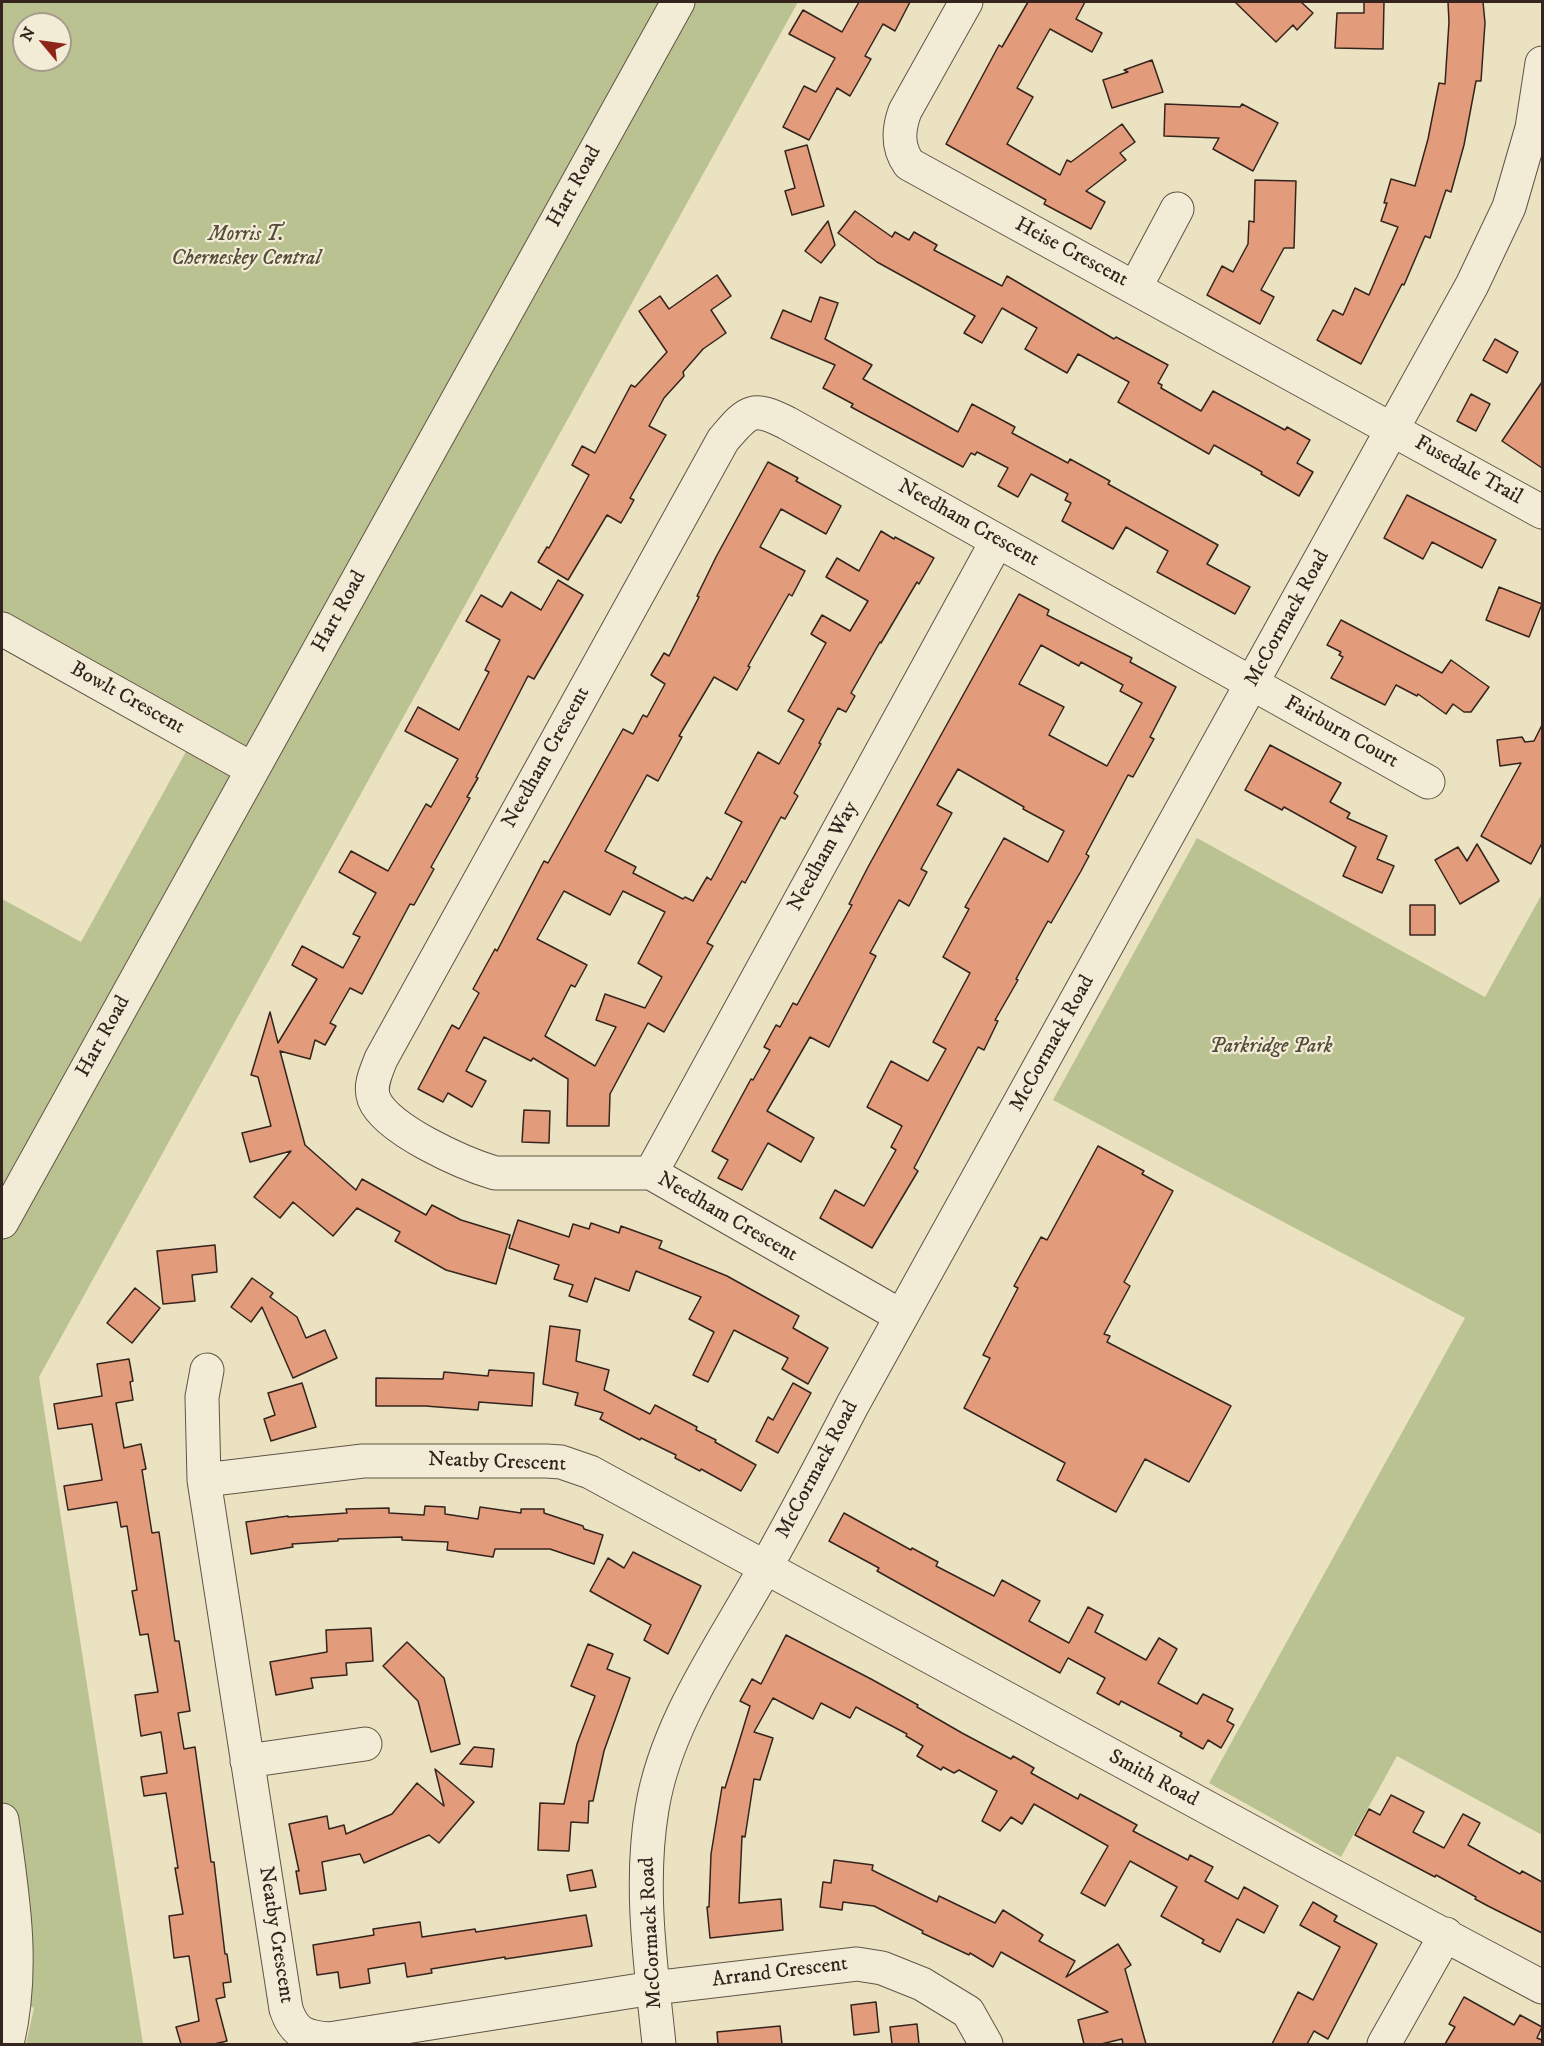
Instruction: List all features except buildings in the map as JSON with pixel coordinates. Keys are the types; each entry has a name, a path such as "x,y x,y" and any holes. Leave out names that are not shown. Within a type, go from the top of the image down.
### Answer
{"street":[{"name":"Hart Road","path":"2,1222 678,2"},
{"name":"Heise Crescent","path":"966,2 905,111 899,128 902,154 909,164 1393,430"},
{"name":"McCormack Road","path":"659,2044 647,1926 646,1866 652,1808 668,1752 692,1696 765,1568 902,1316 1393,430 1493,243 1509,207 1532,173 1532,128 1542,63"},
{"path":"1136,288 1177,209"},
{"name":"Needham Crescent","path":"902,1316 651,1173 495,1173 477,1167 397,1126 381,1110 374,1098 373,1079 387,1049 723,440 743,417 754,412 768,414 1252,684"},
{"name":"Fusedale Trail","path":"1393,430 1542,512"},
{"name":"Needham Way","path":"651,1173 997,541"},
{"name":"Bowlt Crescent","path":"2,629 252,769"},
{"name":"Fairburn Court","path":"1252,684 1428,782"},
{"name":"Neatby Crescent","path":"207,1370 202,1397 204,1480 286,2009 290,2021 299,2032 314,2038 329,2039 653,1988"},
{"name":"Neatby Crescent","path":"204,1480 363,1461 561,1462 590,1472 765,1568"},
{"name":"Smith Road","path":"765,1568 1542,1987"},
{"path":"247,1761 365,1744"},
{"path":"2,1820 15,1905 17,1963 16,1995 7,2044"},
{"path":"1384,2044 1446,1934"},
{"name":"Arrand Crescent","path":"653,1988 858,1964 882,1968 922,1984 968,2012 986,2044"}],"green space":[{"name":"Morris T. Cherneskey Central","path":"2,2 798,2 39,1377 143,2044 26,2044 34,2008 2,1992 2,899 81,942 188,748 2,644"},
{"name":"Parkridge Park","path":"1197,838 1485,997 1542,894 1542,1835 1397,1756 1341,1857 1209,1783 1465,1318 1053,1100"}]}
